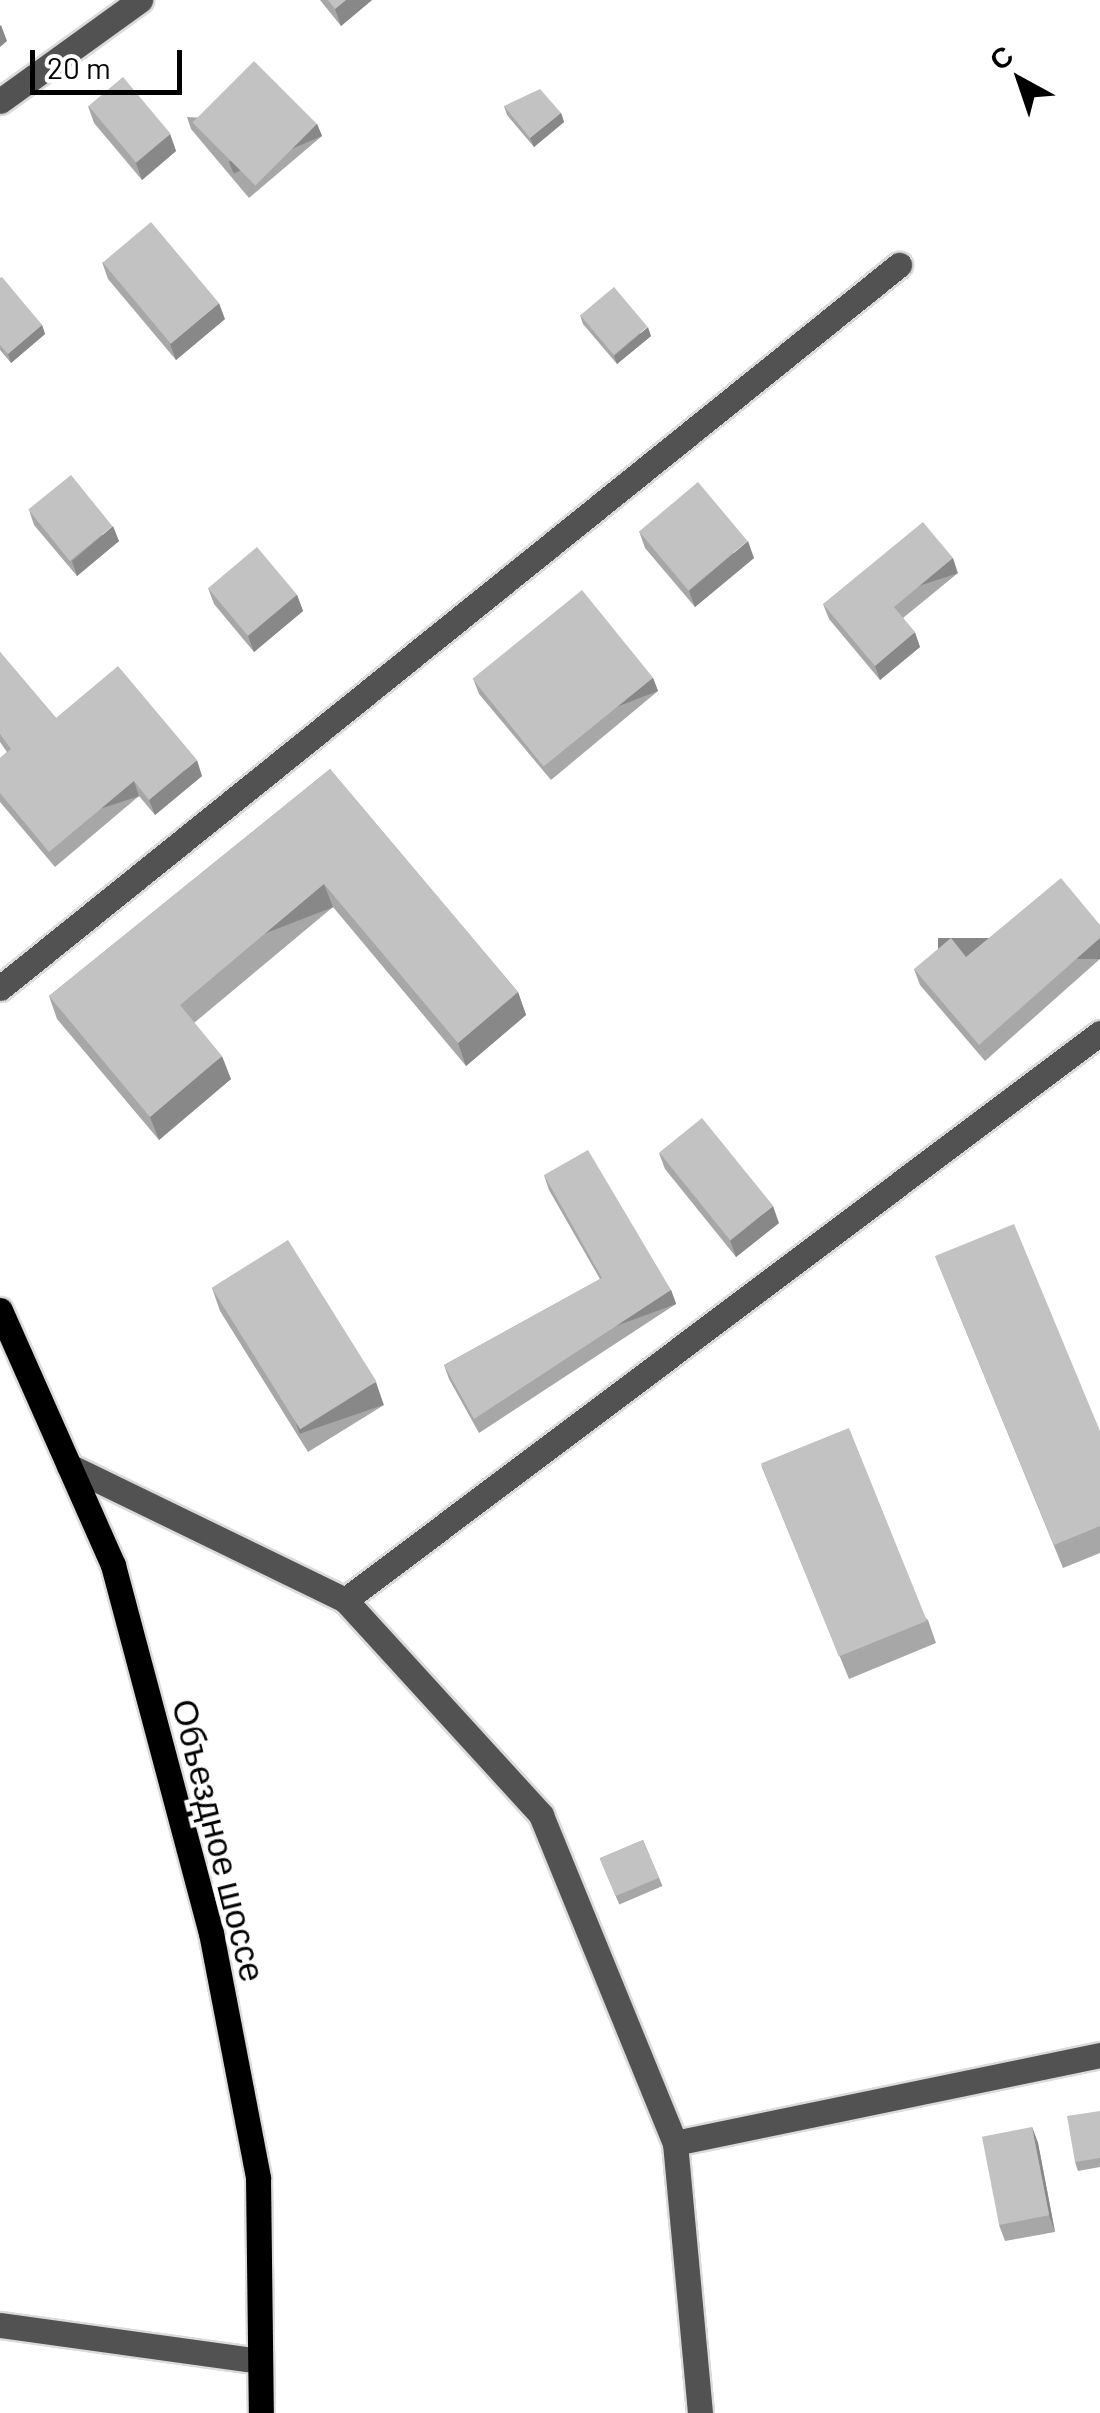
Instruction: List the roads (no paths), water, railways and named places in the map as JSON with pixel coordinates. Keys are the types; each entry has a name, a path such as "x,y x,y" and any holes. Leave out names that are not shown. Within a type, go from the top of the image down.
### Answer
{"main road":[{"name":"Объездное шоссе","path":"0,1310 113,1565 211,1933 258,2178 259,2412"}],"lane":[{"path":"0,101 140,0"},
{"path":"0,988 899,265"},
{"path":"345,1600 1100,1033"},
{"path":"69,1466 345,1600 541,1815 676,2142 700,2413"},
{"path":"676,2142 1100,2055"},
{"path":"0,2326 260,2361"}]}
